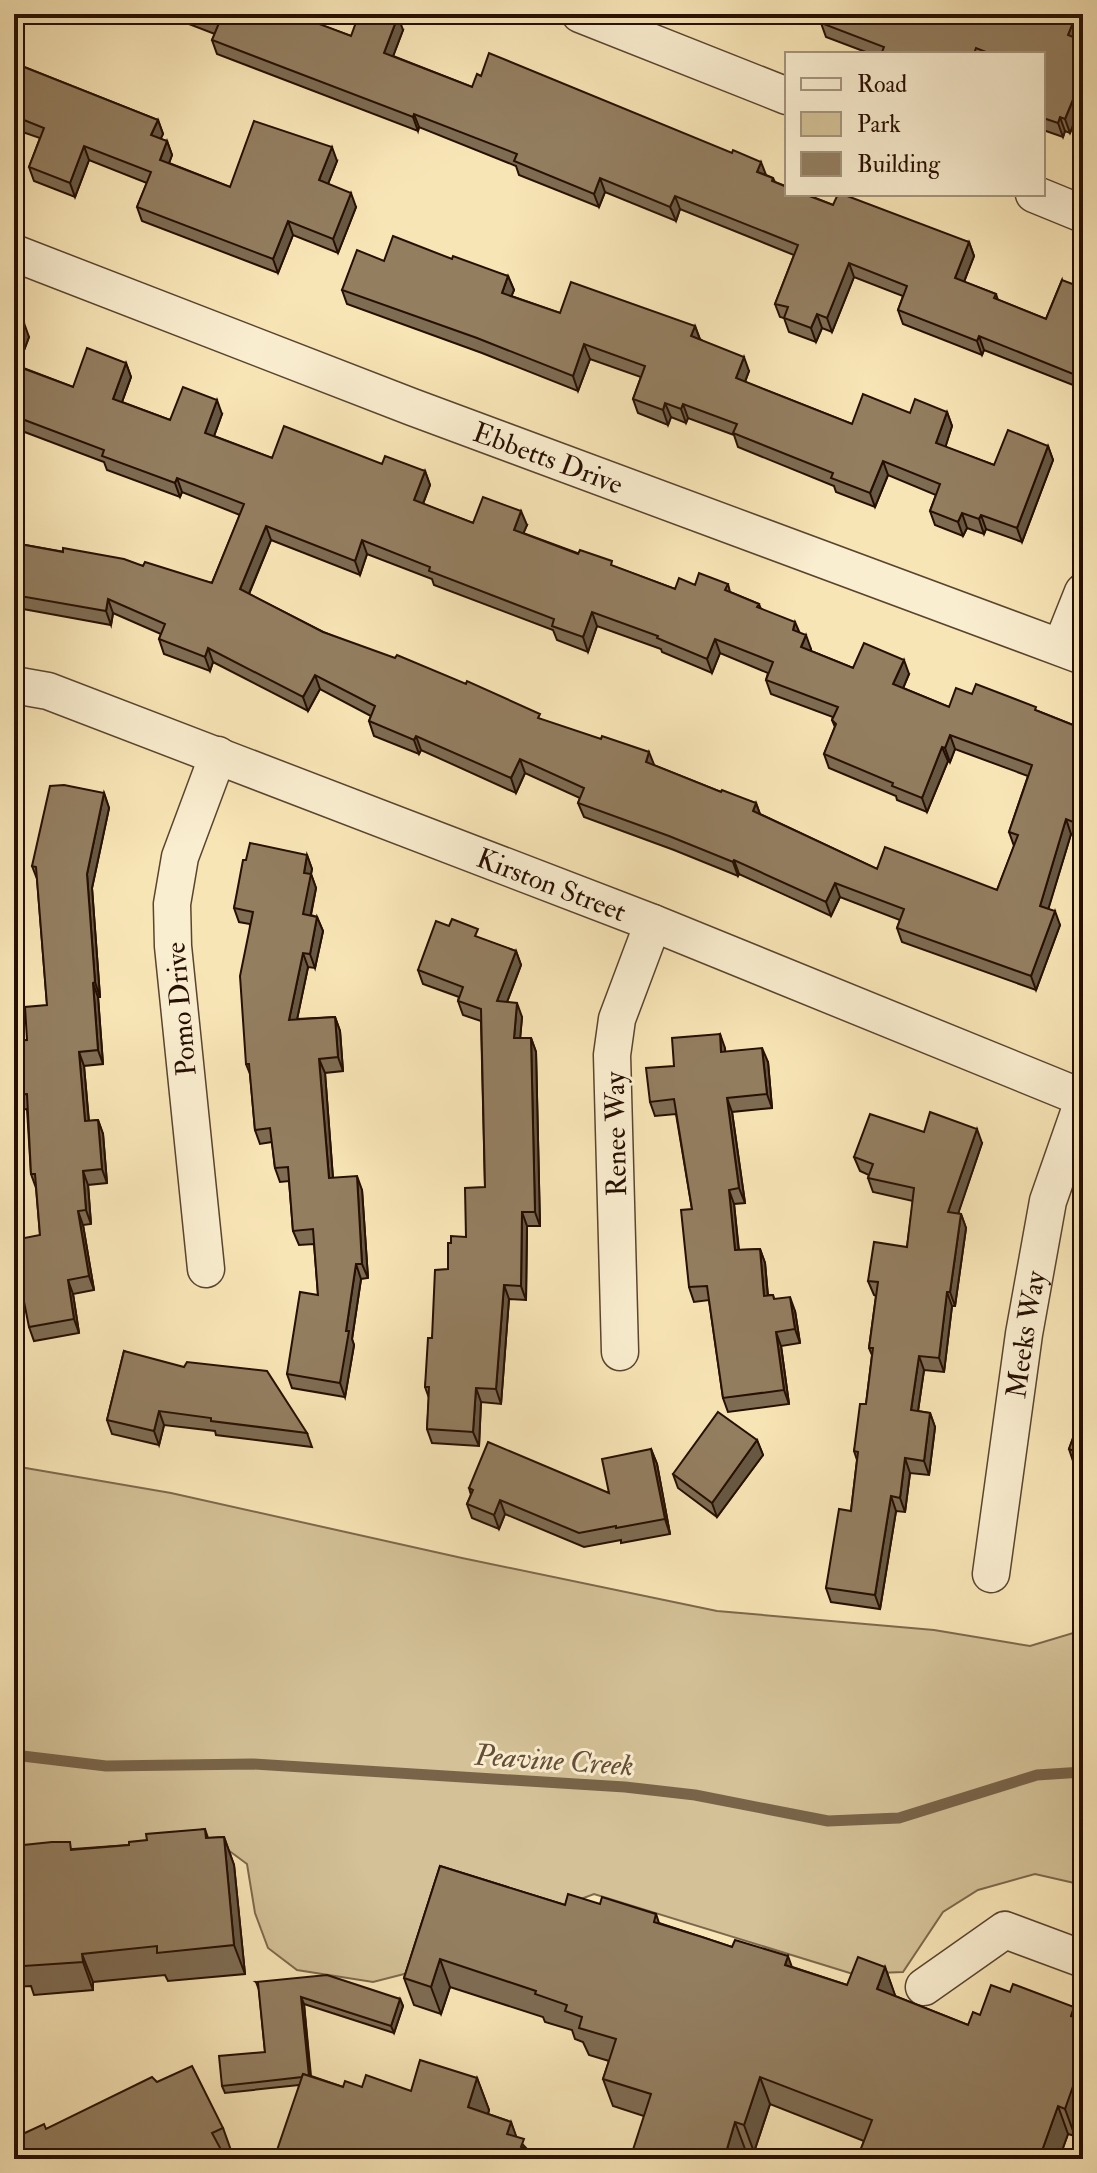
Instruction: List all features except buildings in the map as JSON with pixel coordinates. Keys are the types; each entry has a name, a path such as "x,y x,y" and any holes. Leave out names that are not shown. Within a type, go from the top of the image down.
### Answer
{"street":[{"path":"580,14 785,95"},
{"path":"1039,196 1083,214"},
{"name":"Ebbetts Drive","path":"14,253 412,407 1072,652"},
{"path":"1072,652 1083,592"},
{"name":"Kirston Street","path":"14,685 48,691 653,923 1083,1100"},
{"name":"Pomo Drive","path":"206,1269 173,946 172,904 180,857 218,755"},
{"name":"Renee Way","path":"620,1352 612,1055 617,1019 653,923"},
{"name":"Meeks Way","path":"991,1574 1024,1334 1048,1201 1083,1100"},
{"path":"924,1987 1005,1930 1083,1959"}],"green space":[{"path":"14,1466 171,1493 717,1611 934,1630 1030,1646 1083,1630 1083,1885 1035,1874 978,1890 943,1912 903,1972 853,1974 594,1894 408,1973 373,1982 297,1970 268,1948 255,1913 247,1864 224,1847 28,1859 14,1847"}],"waterway":[{"name":"Peavine Creek","path":"14,1755 106,1766 253,1764 625,1787 695,1795 828,1821 899,1818 1037,1775 1083,1772"}]}
